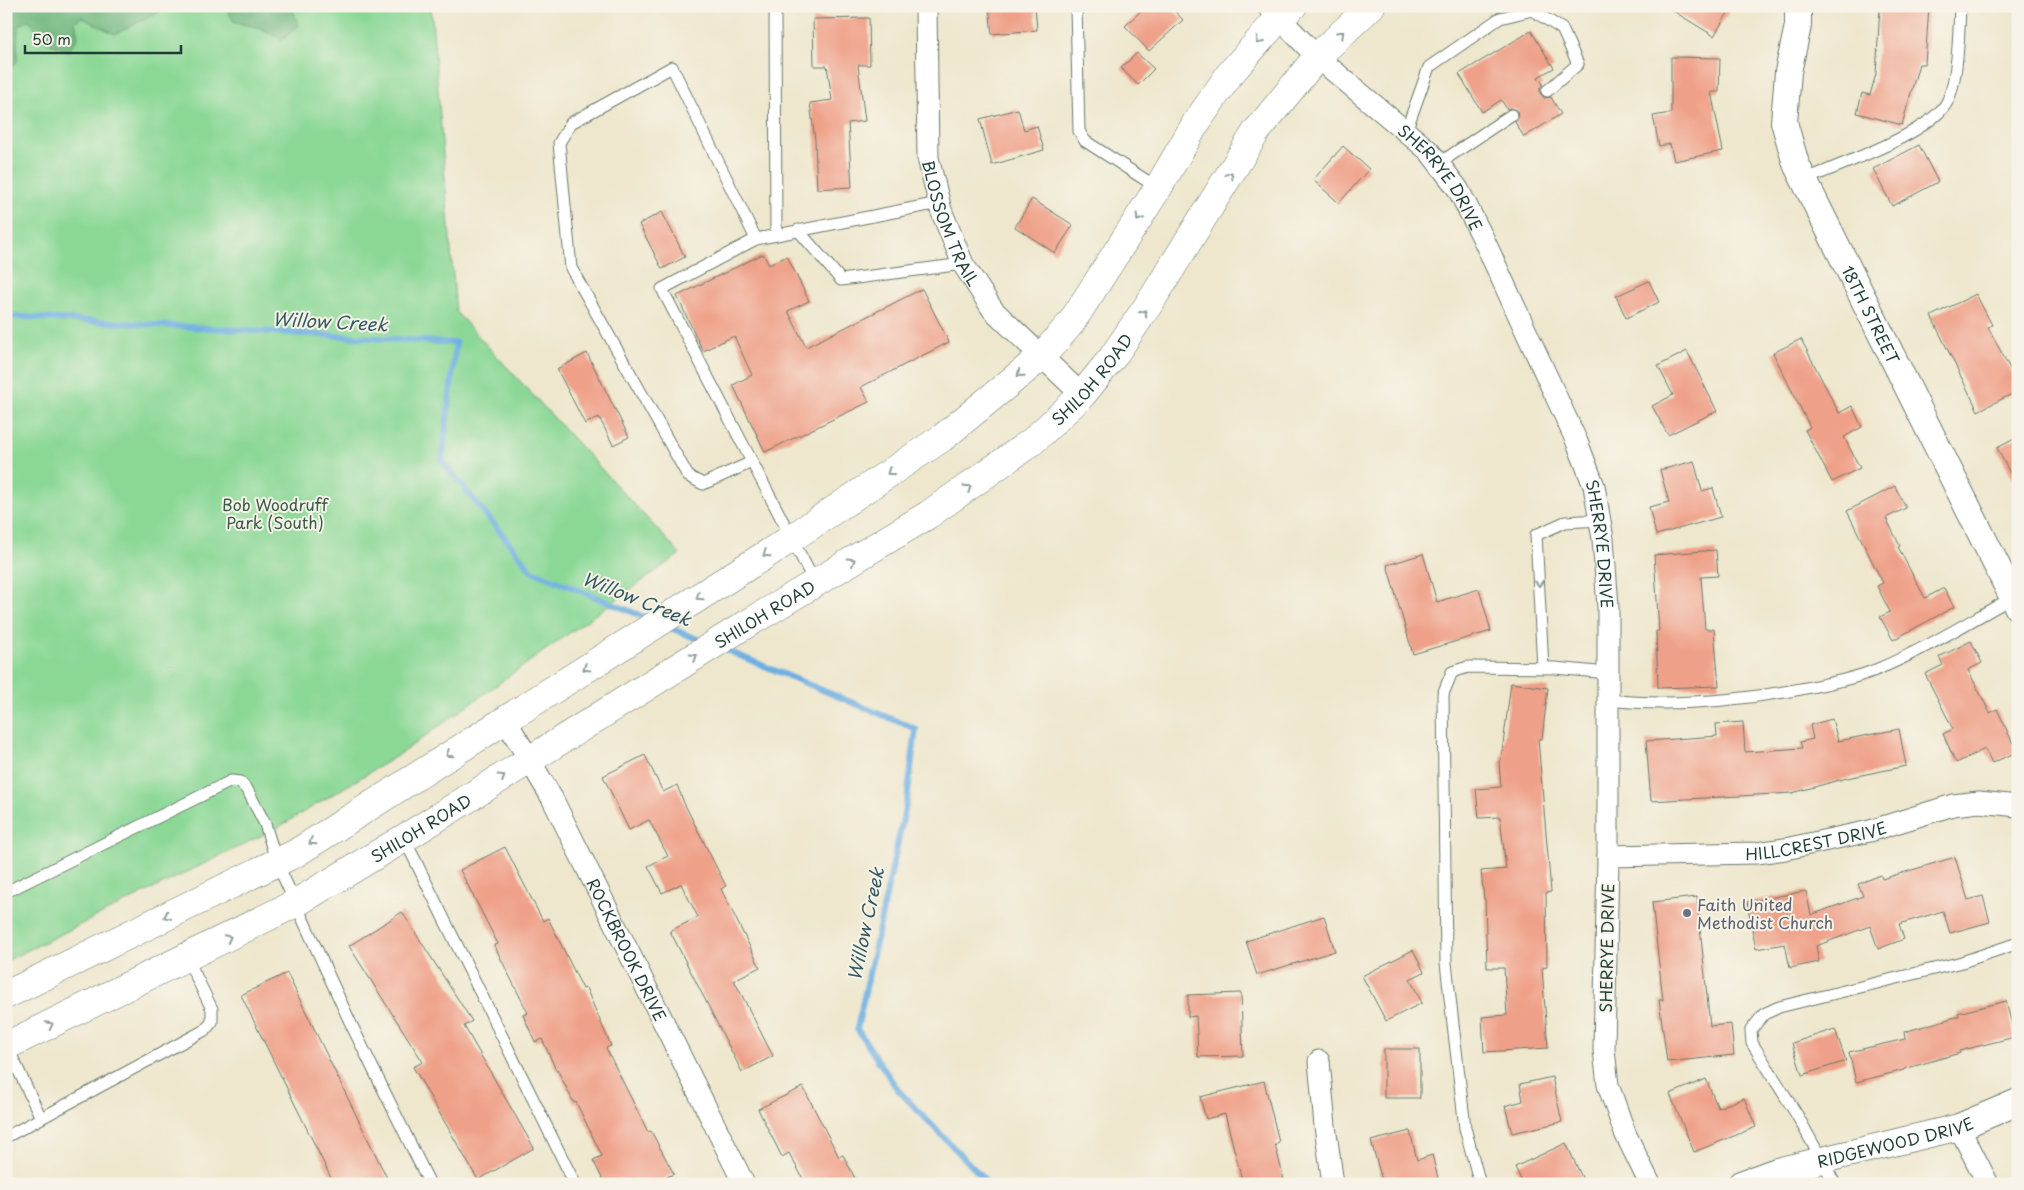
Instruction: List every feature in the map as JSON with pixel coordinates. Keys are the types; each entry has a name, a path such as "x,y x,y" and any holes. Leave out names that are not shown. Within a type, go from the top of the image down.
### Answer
{"main road":[{"name":"SHILOH ROAD","path":"7,1046 296,903 404,838 765,613 928,515 1033,441 1082,395 1112,358 1151,302 1256,132 1318,57 1371,6"},
{"path":"6,995 296,853 504,719 792,538 942,438 1042,356 1071,323 1158,188 1196,123 1280,10"}],"street":[{"name":"BLOSSOM TRAIL","path":"926,6 928,158 939,203 963,264 993,310 1082,395"},
{"name":"18TH STREET","path":"1798,6 1798,26 1788,72 1784,122 1796,164 2015,603"},
{"name":"SHERRYE DRIVE","path":"1280,10 1318,57 1429,151 1458,189 1483,238 1577,442 1594,486 1604,539 1608,607 1608,856 1604,1050 1608,1085 1625,1133 1650,1184"},
{"name":"ROCKBROOK DRIVE","path":"504,719 530,760 565,824 744,1184"},
{"name":"HILLCREST DRIVE","path":"1608,856 1757,853 1786,849 1870,831 1953,806 1978,802 2018,806"},
{"path":"1319,1060 1324,1126 1332,1184"},
{"name":"RIDGEWOOD DRIVE","path":"1741,1184 1777,1171 1959,1127 2018,1102"},
{"path":"1959,1127 1988,1184"}],"lane":[{"path":"775,6 776,235"},
{"path":"1076,6 1079,131 1085,141 1158,188"},
{"path":"1804,180 1868,153 1915,130 1939,115 1948,101 1956,65 1960,6"},
{"path":"1406,131 1429,67 1500,18 1532,10 1562,29 1578,64 1547,91"},
{"path":"752,462 704,484 688,476 571,268 559,143 571,123 672,67 756,239"},
{"path":"1438,164 1510,115"},
{"path":"815,583 662,289 756,239 939,203"},
{"path":"798,230 841,280 963,264"},
{"path":"1543,668 1536,534 1565,522 1600,520"},
{"path":"1608,700 1642,704 1712,701 1773,694 1825,684 1877,670 2015,603"},
{"path":"1480,1184 1465,1128 1446,963 1443,694 1452,672 1468,667 1543,668 1608,673"},
{"path":"6,892 231,781 240,782 248,791 266,824 277,863 351,1024 430,1184"},
{"path":"404,838 575,1184"},
{"path":"1835,1184 1823,1160 1752,1043 1751,1030 1764,1014 1779,1007 1962,962 2018,943"},
{"path":"6,1137 205,1030 212,1022 212,1009 187,958"},
{"path":"7,1046 41,1118"}],"green space":[{"name":"Bob Woodruff Park (South)","path":"6,6 431,6 456,312 680,554 400,754 277,828 6,961"},
{"path":"6,6 167,6 161,11 115,34 81,17 75,22 78,37 69,51 48,43 29,20 18,26 17,62 6,72"},
{"path":"225,6 291,6 299,25 282,40 261,28 234,22"}],"building":[{"path":"989,6 1035,6 1037,30 992,34"},
{"path":"1146,6 1170,6 1183,20 1149,51 1125,26"},
{"path":"1665,6 1732,6 1714,36"},
{"path":"1880,6 1929,6 1925,64 1919,64 1902,125 1857,113 1862,93 1870,95 1876,74"},
{"path":"869,18 870,65 858,65 865,121 848,123 852,187 817,189 815,140 810,103 832,100 827,66 814,66 813,19"},
{"path":"1531,31 1554,68 1538,77 1543,84 1540,88 1540,93 1544,98 1551,97 1561,114 1524,137 1515,122 1518,118 1517,110 1507,109 1501,100 1482,112 1459,74"},
{"path":"1137,53 1154,69 1138,85 1121,68"},
{"path":"1671,57 1720,58 1719,92 1711,92 1723,151 1674,161 1670,144 1659,146 1653,116 1671,113"},
{"path":"1018,109 1024,130 1037,126 1044,150 992,165 980,119"},
{"path":"1919,145 1938,182 1892,206 1873,169"},
{"path":"1343,146 1369,169 1339,203 1313,180"},
{"path":"1032,199 1073,225 1055,253 1015,227"},
{"path":"662,212 685,257 662,269 639,224"},
{"path":"763,254 769,265 787,256 809,301 788,311 806,347 922,289 949,342 861,387 869,402 765,452 733,385 752,375 734,336 703,351 677,296"},
{"path":"1649,281 1659,302 1626,318 1616,296"},
{"path":"1976,294 1992,325 1988,327 2018,384 2018,391 1978,411 1931,316"},
{"path":"1801,339 1839,413 1852,406 1862,427 1844,437 1860,468 1832,482 1805,430 1810,427 1773,353"},
{"path":"1687,351 1717,411 1668,435 1652,406 1673,395 1658,366"},
{"path":"587,353 629,437 613,445 599,417 585,424 557,369"},
{"path":"2018,437 2018,489 1997,448"},
{"path":"1694,461 1702,491 1713,488 1721,517 1656,535 1649,507 1669,502 1660,470"},
{"path":"1895,486 1906,508 1886,518 1900,546 1898,547 1925,598 1944,588 1954,607 1893,640 1880,617 1890,612 1877,586 1883,583 1847,511"},
{"path":"1716,550 1718,576 1701,577 1705,629 1714,629 1719,686 1658,688 1656,631 1659,631 1654,555"},
{"path":"1423,554 1437,602 1479,589 1491,631 1413,654 1387,565"},
{"path":"1971,641 1982,663 1968,670 1990,713 1997,709 2017,752 1992,763 1985,749 1956,763 1943,734 1953,729 1925,674 1943,665 1939,657"},
{"path":"1511,683 1548,688 1542,739 1538,739 1551,892 1546,893 1547,967 1542,968 1548,1048 1484,1052 1482,1017 1507,1015 1504,968 1487,968 1485,899 1481,871 1506,869 1500,817 1479,818 1476,789 1501,787 1499,761 1501,760"},
{"path":"1832,719 1838,741 1899,729 1906,766 1847,778 1792,793 1651,801 1646,741 1717,736 1716,724 1743,722 1745,752 1802,748 1800,742 1813,739 1810,725"},
{"path":"645,755 663,792 677,785 684,803 726,886 721,889 760,967 734,980 773,1056 742,1072 670,931 698,917 681,884 662,893 648,866 668,856 649,820 629,830 603,776"},
{"path":"505,847 543,921 548,918 583,989 586,988 611,1046 606,1048 648,1132 651,1131 674,1174 664,1178 667,1184 605,1184 593,1160 602,1156 576,1102 574,1103 556,1070 542,1039 535,1042 523,1015 528,1013 494,945 498,944 460,870"},
{"path":"1955,857 1968,900 1983,896 1990,922 1950,933 1943,911 1899,924 1904,939 1878,949 1870,926 1816,946 1819,962 1790,968 1785,944 1756,949 1747,902 1806,891 1811,915 1863,896 1858,884 1881,875 1882,879"},
{"path":"1697,897 1710,1026 1731,1024 1734,1055 1667,1062 1659,1000 1663,1000 1652,902"},
{"path":"402,912 472,1021 464,1026 534,1148 478,1180 413,1067 423,1062 349,946"},
{"path":"1324,916 1335,951 1257,975 1246,941"},
{"path":"1413,950 1424,972 1410,979 1422,1003 1386,1021 1362,976"},
{"path":"287,973 390,1184 334,1184 241,995"},
{"path":"1241,993 1243,1056 1198,1057 1196,1016 1188,1017 1188,995"},
{"path":"2006,1001 2015,1037 1959,1051 1960,1053 1904,1070 1856,1082 1849,1052 1905,1039 1904,1032 1959,1016 1958,1013"},
{"path":"1835,1029 1846,1061 1802,1075 1792,1043"},
{"path":"1384,1049 1420,1049 1420,1098 1384,1098"},
{"path":"1552,1077 1562,1122 1512,1133 1505,1106 1523,1101 1520,1084"},
{"path":"1706,1079 1718,1108 1744,1098 1756,1127 1694,1152 1670,1094"},
{"path":"1264,1081 1279,1142 1275,1144 1285,1184 1243,1184 1225,1114 1206,1119 1200,1097"},
{"path":"803,1087 839,1157 843,1155 858,1184 806,1184 789,1153 782,1157 758,1109"},
{"path":"1410,1131 1417,1160 1432,1155 1438,1178 1417,1184 1383,1184 1371,1141"},
{"path":"1566,1143 1585,1184 1523,1184 1515,1167"}],"waterway":[{"name":"Willow Creek","path":"6,316 456,343 442,461 532,571 649,619"},
{"name":"Willow Creek","path":"668,627 705,642"},
{"name":"Willow Creek","path":"721,648 916,729 907,800 857,1029 898,1090 989,1184"}],"place":[{"name":"Faith United Methodist Church","path":"1687,913"}]}
